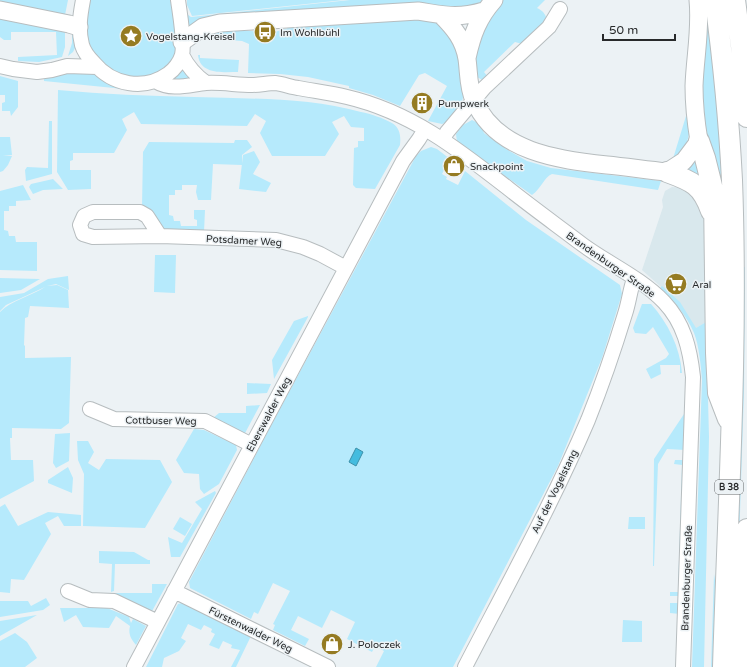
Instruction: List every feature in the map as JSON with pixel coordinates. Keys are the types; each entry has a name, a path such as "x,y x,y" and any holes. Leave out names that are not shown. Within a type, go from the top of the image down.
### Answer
{"highway":[{"name":"B 38","path":"715,0 732,179 734,325 723,667"},
{"path":"735,0 741,46 747,117"},
{"path":"698,141 705,158 714,194 715,221"},
{"path":"667,172 688,180 700,189 708,202 715,221"},
{"name":"B 38","path":"715,221 716,353 718,393 731,426"},
{"path":"740,667 747,529"},
{"path":"742,619 747,641"}],"main road":[{"path":"441,15 455,29 460,38 467,58 470,87 474,101 481,113 495,129 520,146 551,157 570,161 667,172 684,160 698,141 694,110 699,32 698,0"},
{"path":"182,48 203,27 220,23 418,11 441,15 460,16 489,6"},
{"path":"467,58 473,35 489,6"},
{"path":"0,10 79,27"}],"street":[{"path":"83,0 79,27 89,57"},
{"path":"178,0 182,48 187,66 206,83"},
{"path":"443,139 447,132 484,88 549,27 560,9"},
{"path":"155,81 171,72 177,64 182,48"},
{"path":"0,66 37,72 67,66 89,57"},
{"path":"67,66 89,57"},
{"name":"Brandenburger Straße","path":"89,57 107,75 127,83 137,84 155,81 163,86 190,86 206,83 252,85 276,90 298,88 346,97 376,105 443,139 537,211 601,258 634,278 664,302 676,317 686,336 692,370 683,667"},
{"name":"Eberswalder Weg","path":"134,667 403,161 419,139 420,126"},
{"name":"Potsdamer Weg","path":"160,236 147,216 140,212 93,212 84,216 80,225 83,234 93,237 160,236 276,240 303,247 346,268"},
{"name":"Auf der Vogelstang","path":"464,667 568,463 588,419 608,367 628,307 630,288 634,278"},
{"name":"Auf der Vogelstang","path":"628,307 640,296 646,287"},
{"name":"Cottbuser Weg","path":"90,409 114,419 205,421 252,446"},
{"path":"68,591 90,600 114,601 158,622"},
{"name":"Fürstenwalder Weg","path":"174,591 328,667"}],"shaded area":[{"path":"0,0 68,0 65,15 0,4"},
{"name":"Vogelstang-Kreisel","path":"86,0 174,0 179,45 176,57 167,69 137,80 106,69 87,44"},
{"path":"187,0 344,0 192,16 187,5"},
{"path":"350,0 486,0 480,7 185,34 183,11 191,17"},
{"path":"499,0 545,0 537,8 544,12 547,20 526,45 515,42 484,72 488,77 484,81 477,77 473,51"},
{"path":"706,0 717,93 724,198 724,371 700,112"},
{"path":"0,12 65,30 65,47 62,57 39,62 18,61 18,57 57,55 56,32 11,32 11,40 4,40 0,37"},
{"path":"416,16 434,19 448,26 460,52 463,97 461,107 449,121 442,124 428,121 447,86 425,73 419,75 400,106 373,95 349,88 349,86 308,77 248,73 249,44 242,41 216,39 215,32 229,29 271,33 306,23"},
{"path":"72,30 77,44 73,52 68,56 72,43"},
{"path":"198,55 200,55 200,58 239,60 238,72 219,72 208,69 203,66"},
{"path":"183,63 199,83 164,82"},
{"path":"77,71 92,72 124,89 44,81 44,78"},
{"path":"0,76 18,81 18,107 11,116 10,111 2,111 2,103 5,102 5,95 0,95"},
{"path":"58,90 92,93 299,101 341,107 377,116 395,125 400,135 400,145 375,189 356,188 353,185 354,148 358,147 358,141 364,141 364,128 351,127 344,116 332,122 339,134 325,156 272,156 260,133 266,121 255,114 247,126 141,124 134,112 122,119 127,130 114,153 73,153 73,160 70,161 70,170 91,170 91,189 68,190 57,172"},
{"path":"686,116 689,118 689,134 686,146 672,162"},
{"path":"472,120 482,128 484,133 506,149 527,161 551,168 661,181 658,190 552,174 532,195 457,142 456,134 463,125"},
{"path":"49,121 52,121 52,174 26,181 25,170 27,167 48,168"},
{"path":"0,137 10,137 12,155 3,156 12,156 8,165 3,171 0,172"},
{"path":"235,140 247,140 252,147 242,155 242,165 213,164 211,200 198,200 196,192 197,185 182,185 182,190 175,190 175,195 169,195 169,215 173,216 174,221 180,221 181,226 197,226 197,220 194,219 194,210 205,210 204,232 165,232 142,207 143,152 149,142 234,143"},
{"path":"431,147 437,149 450,159 442,174 447,177 446,179 458,185 465,171 526,220 620,285 622,294 602,358 558,466 453,667 376,667 384,651 375,646 372,652 347,639 355,622 331,610 322,628 298,616 291,630 309,639 305,646 273,630 275,625 273,624 290,591 273,583 258,614 254,612 251,619 190,588 189,582 416,156 421,151"},
{"path":"254,151 260,162 253,174 271,183 266,192 239,189 243,155"},
{"path":"696,156 703,180 683,169"},
{"path":"53,179 63,189 43,190 33,194 29,187 31,184"},
{"path":"23,185 31,200 16,201 16,206 9,206 9,211 4,211 4,230 8,231 9,236 15,236 16,242 37,242 37,271 0,270 0,191"},
{"name":"Aral","path":"672,187 686,188 705,206 706,322 695,329 678,302 642,270 663,207 662,200 665,191"},
{"path":"155,255 176,255 175,293 154,292"},
{"path":"742,267 745,267 744,391 735,667"},
{"path":"68,276 69,290 56,284 47,286 57,285 68,290 69,308 30,306 28,317 25,318 24,345 25,358 71,357 69,423 61,429 12,428 12,438 10,438 11,460 33,460 34,481 0,499 0,312 10,304 45,287 6,305 0,311 0,297 24,293 48,279"},
{"path":"0,278 40,279 21,290 0,293"},
{"path":"662,286 680,302 696,328 706,322 709,437 704,667 692,667 702,380 694,333 680,309 660,288"},
{"path":"642,304 651,304 668,327 679,354 682,373 680,373 680,365 660,365 661,374 651,379 646,369 666,358 669,354 653,327 646,334 635,333 633,328"},
{"path":"308,316 274,379 272,360 294,321"},
{"path":"247,383 271,384 267,393 247,394"},
{"path":"260,405 244,435 212,419 219,413 246,413 246,406"},
{"path":"686,411 685,450 667,449 658,464 653,566 654,459"},
{"path":"194,429 204,430 236,445 237,450 219,484 204,494 200,489 199,474 184,473 176,460"},
{"path":"70,433 69,461 56,468 53,463 55,434"},
{"path":"77,441 88,441 94,452 88,463 99,470 106,459 160,460 172,482 145,528 83,526 84,474 78,460"},
{"path":"675,460 685,460 680,596 670,596 670,592 678,592 682,465 674,464"},
{"path":"68,467 73,478 72,493 48,483 48,480"},
{"path":"215,491 216,493 180,557 171,557 168,537 182,543 202,509 195,502"},
{"path":"5,504 18,526 48,512 81,515 81,526 64,526 58,516 45,523 51,534 24,580 11,579 10,593 0,592 0,507"},
{"path":"180,517 192,524 185,536 173,529"},
{"path":"629,517 645,517 645,529 628,529"},
{"path":"99,551 134,552 150,560 150,564 115,564 114,591 111,592 112,564 99,563"},
{"path":"714,574 717,593 715,667 711,667"},
{"path":"152,584 167,584 151,613 100,597 100,593 152,593"},
{"path":"46,598 50,605 43,610 0,617 0,601 28,601 31,606"},
{"path":"182,603 251,636 236,667 231,667 240,650 231,648 232,645 223,641 219,649 209,645 215,634 211,632 212,629 204,625 201,630 188,624 181,638 186,641 179,651 164,658 162,667 146,667 178,604"},
{"path":"670,603 680,603 680,614 670,613"},
{"path":"60,608 107,608 129,617 131,623 133,619 146,626 136,645 130,636 130,626 116,616 109,628 83,627 76,615 64,622"},
{"path":"37,615 0,636 0,621"},
{"path":"623,620 642,621 642,642 622,642"},
{"path":"15,633 27,642 37,658 25,667 0,667 0,641"}],"water":[{"path":"356,448 363,452 356,466 349,462"}],"place":[{"name":"Im Wohlbühl","path":"265,32"},
{"name":"Vogelstang-Kreisel","path":"131,36"},
{"name":"Pumpwerk","path":"422,103"},
{"name":"Snackpoint","path":"454,166"},
{"name":"Aral","path":"676,284"},
{"name":"J. Poloczek","path":"332,644"}]}
